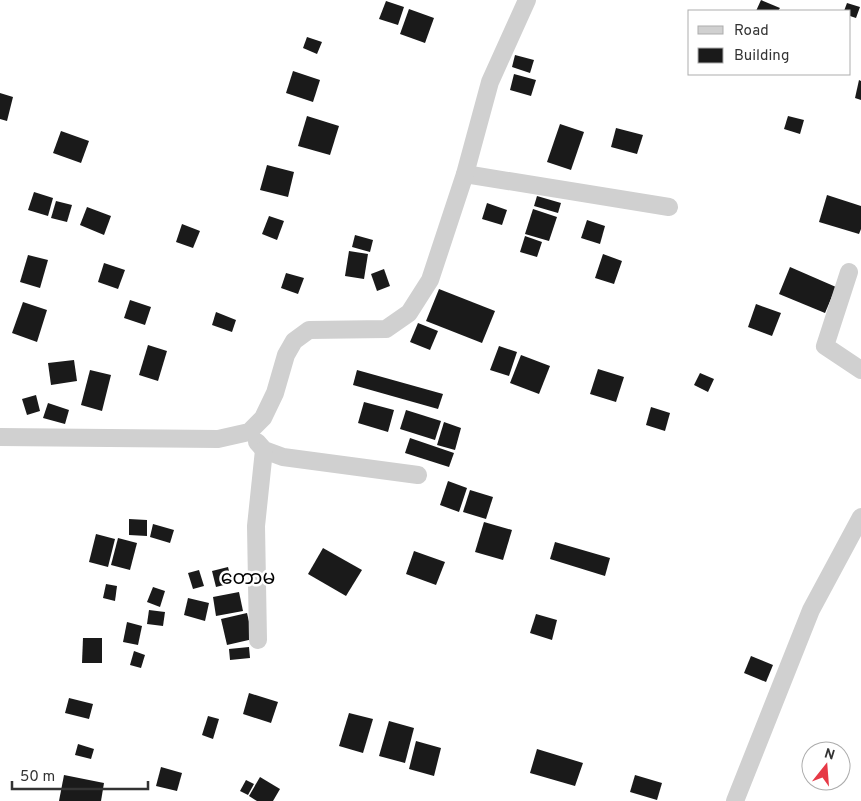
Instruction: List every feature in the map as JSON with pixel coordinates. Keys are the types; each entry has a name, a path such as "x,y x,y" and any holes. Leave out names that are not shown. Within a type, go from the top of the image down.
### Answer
{"street":[{"path":"0,437 218,439 249,432 263,418 275,393 286,355 294,341 309,330 386,330 410,313 430,280 465,174 490,82 527,0"},
{"path":"465,174 669,207"},
{"path":"849,272 825,346 861,370"},
{"path":"249,432 264,450 283,457 418,475"},
{"path":"258,640 256,526 264,450"},
{"path":"735,801 811,610 861,517"}],"building":[{"path":"761,0 780,8 779,10 756,10"},
{"path":"386,1 404,7 398,25 379,19"},
{"path":"847,3 860,7 856,18 851,16 851,10 844,10"},
{"path":"409,9 434,18 425,43 400,34"},
{"path":"307,37 322,42 317,54 303,48"},
{"path":"515,55 534,60 530,73 512,67"},
{"path":"293,71 320,80 313,102 286,93"},
{"path":"514,74 536,80 531,96 510,90"},
{"path":"859,80 861,81 861,100 855,98"},
{"path":"0,93 13,97 7,121 0,119"},
{"path":"307,116 339,126 330,155 298,146"},
{"path":"788,116 804,120 800,134 784,129"},
{"path":"560,124 584,132 571,170 547,162"},
{"path":"616,128 643,135 637,154 611,147"},
{"path":"61,131 89,141 81,163 53,153"},
{"path":"267,165 294,172 288,197 260,190"},
{"path":"34,192 53,198 48,216 28,210"},
{"path":"827,195 861,206 861,229 859,234 819,222"},
{"path":"537,196 561,203 558,213 534,206"},
{"path":"56,201 72,205 67,222 51,218"},
{"path":"487,203 507,210 502,225 482,219"},
{"path":"87,207 111,216 104,235 80,225"},
{"path":"533,209 557,217 549,241 525,234"},
{"path":"269,216 284,221 277,240 262,234"},
{"path":"587,220 605,226 600,244 581,238"},
{"path":"182,224 200,231 193,248 176,242"},
{"path":"355,235 373,240 370,252 352,247"},
{"path":"525,236 542,242 537,257 520,252"},
{"path":"349,251 368,254 364,279 345,276"},
{"path":"603,254 622,261 614,284 595,278"},
{"path":"28,255 48,260 40,288 20,282"},
{"path":"104,263 125,270 118,289 98,282"},
{"path":"790,267 836,287 825,313 779,294"},
{"path":"384,269 390,286 377,291 371,274"},
{"path":"286,273 304,278 298,294 281,288"},
{"path":"439,289 495,311 482,343 426,321"},
{"path":"130,300 151,307 145,325 124,318"},
{"path":"23,302 47,310 37,342 12,333"},
{"path":"756,304 781,313 772,336 748,327"},
{"path":"216,312 236,320 232,332 212,325"},
{"path":"418,323 438,331 430,350 410,342"},
{"path":"148,345 167,351 158,381 139,375"},
{"path":"499,346 517,352 509,376 490,370"},
{"path":"521,355 550,366 539,394 510,383"},
{"path":"74,360 77,381 51,385 48,363"},
{"path":"598,369 624,377 616,402 590,394"},
{"path":"90,370 111,375 102,411 81,405"},
{"path":"357,370 443,394 438,409 353,385"},
{"path":"700,373 714,379 708,392 694,385"},
{"path":"36,395 40,411 27,415 22,399"},
{"path":"364,402 394,410 388,432 358,423"},
{"path":"48,403 69,410 65,424 43,418"},
{"path":"651,407 670,413 665,431 646,425"},
{"path":"406,410 441,421 435,440 400,429"},
{"path":"444,422 461,428 455,450 437,445"},
{"path":"410,438 454,453 449,467 405,453"},
{"path":"448,481 467,488 459,512 440,505"},
{"path":"470,490 493,497 486,519 463,512"},
{"path":"129,519 147,520 147,536 129,535"},
{"path":"484,522 512,530 503,560 475,552"},
{"path":"153,524 174,530 170,543 150,537"},
{"path":"96,534 115,539 108,567 89,562"},
{"path":"118,538 137,543 130,570 111,565"},
{"path":"555,542 610,558 605,576 550,559"},
{"path":"323,548 362,570 346,596 308,574"},
{"path":"414,551 445,562 436,585 406,574"},
{"path":"228,567 232,583 216,587 212,571"},
{"path":"199,570 204,586 193,589 188,573"},
{"path":"106,584 117,586 115,601 103,598"},
{"path":"153,587 165,591 160,607 147,602"},
{"path":"239,592 243,611 216,616 213,597"},
{"path":"188,598 209,603 205,621 184,615"},
{"path":"149,610 165,612 163,626 147,624"},
{"path":"247,613 253,639 227,645 221,619"},
{"path":"536,614 557,620 552,640 530,633"},
{"path":"127,622 142,626 138,645 123,642"},
{"path":"83,638 102,638 102,663 82,663"},
{"path":"249,647 250,658 230,660 229,649"},
{"path":"134,651 145,655 141,668 130,665"},
{"path":"751,656 773,665 766,682 744,673"},
{"path":"249,693 278,702 271,723 243,714"},
{"path":"69,698 93,704 89,719 65,713"},
{"path":"349,713 373,719 363,753 339,746"},
{"path":"208,716 219,719 213,739 202,735"},
{"path":"389,721 414,728 405,763 379,756"},
{"path":"416,741 441,748 434,776 409,769"},
{"path":"78,744 94,749 91,759 75,755"},
{"path":"537,749 583,763 575,786 530,773"},
{"path":"161,767 182,773 177,791 156,786"},
{"path":"64,775 104,783 101,801 59,801"},
{"path":"635,775 662,783 657,800 630,792"},
{"path":"260,777 280,789 273,801 257,801 249,796"},
{"path":"246,780 254,784 248,795 240,791"}],"district":[{"name":"တောမ","path":"248,579"}]}
